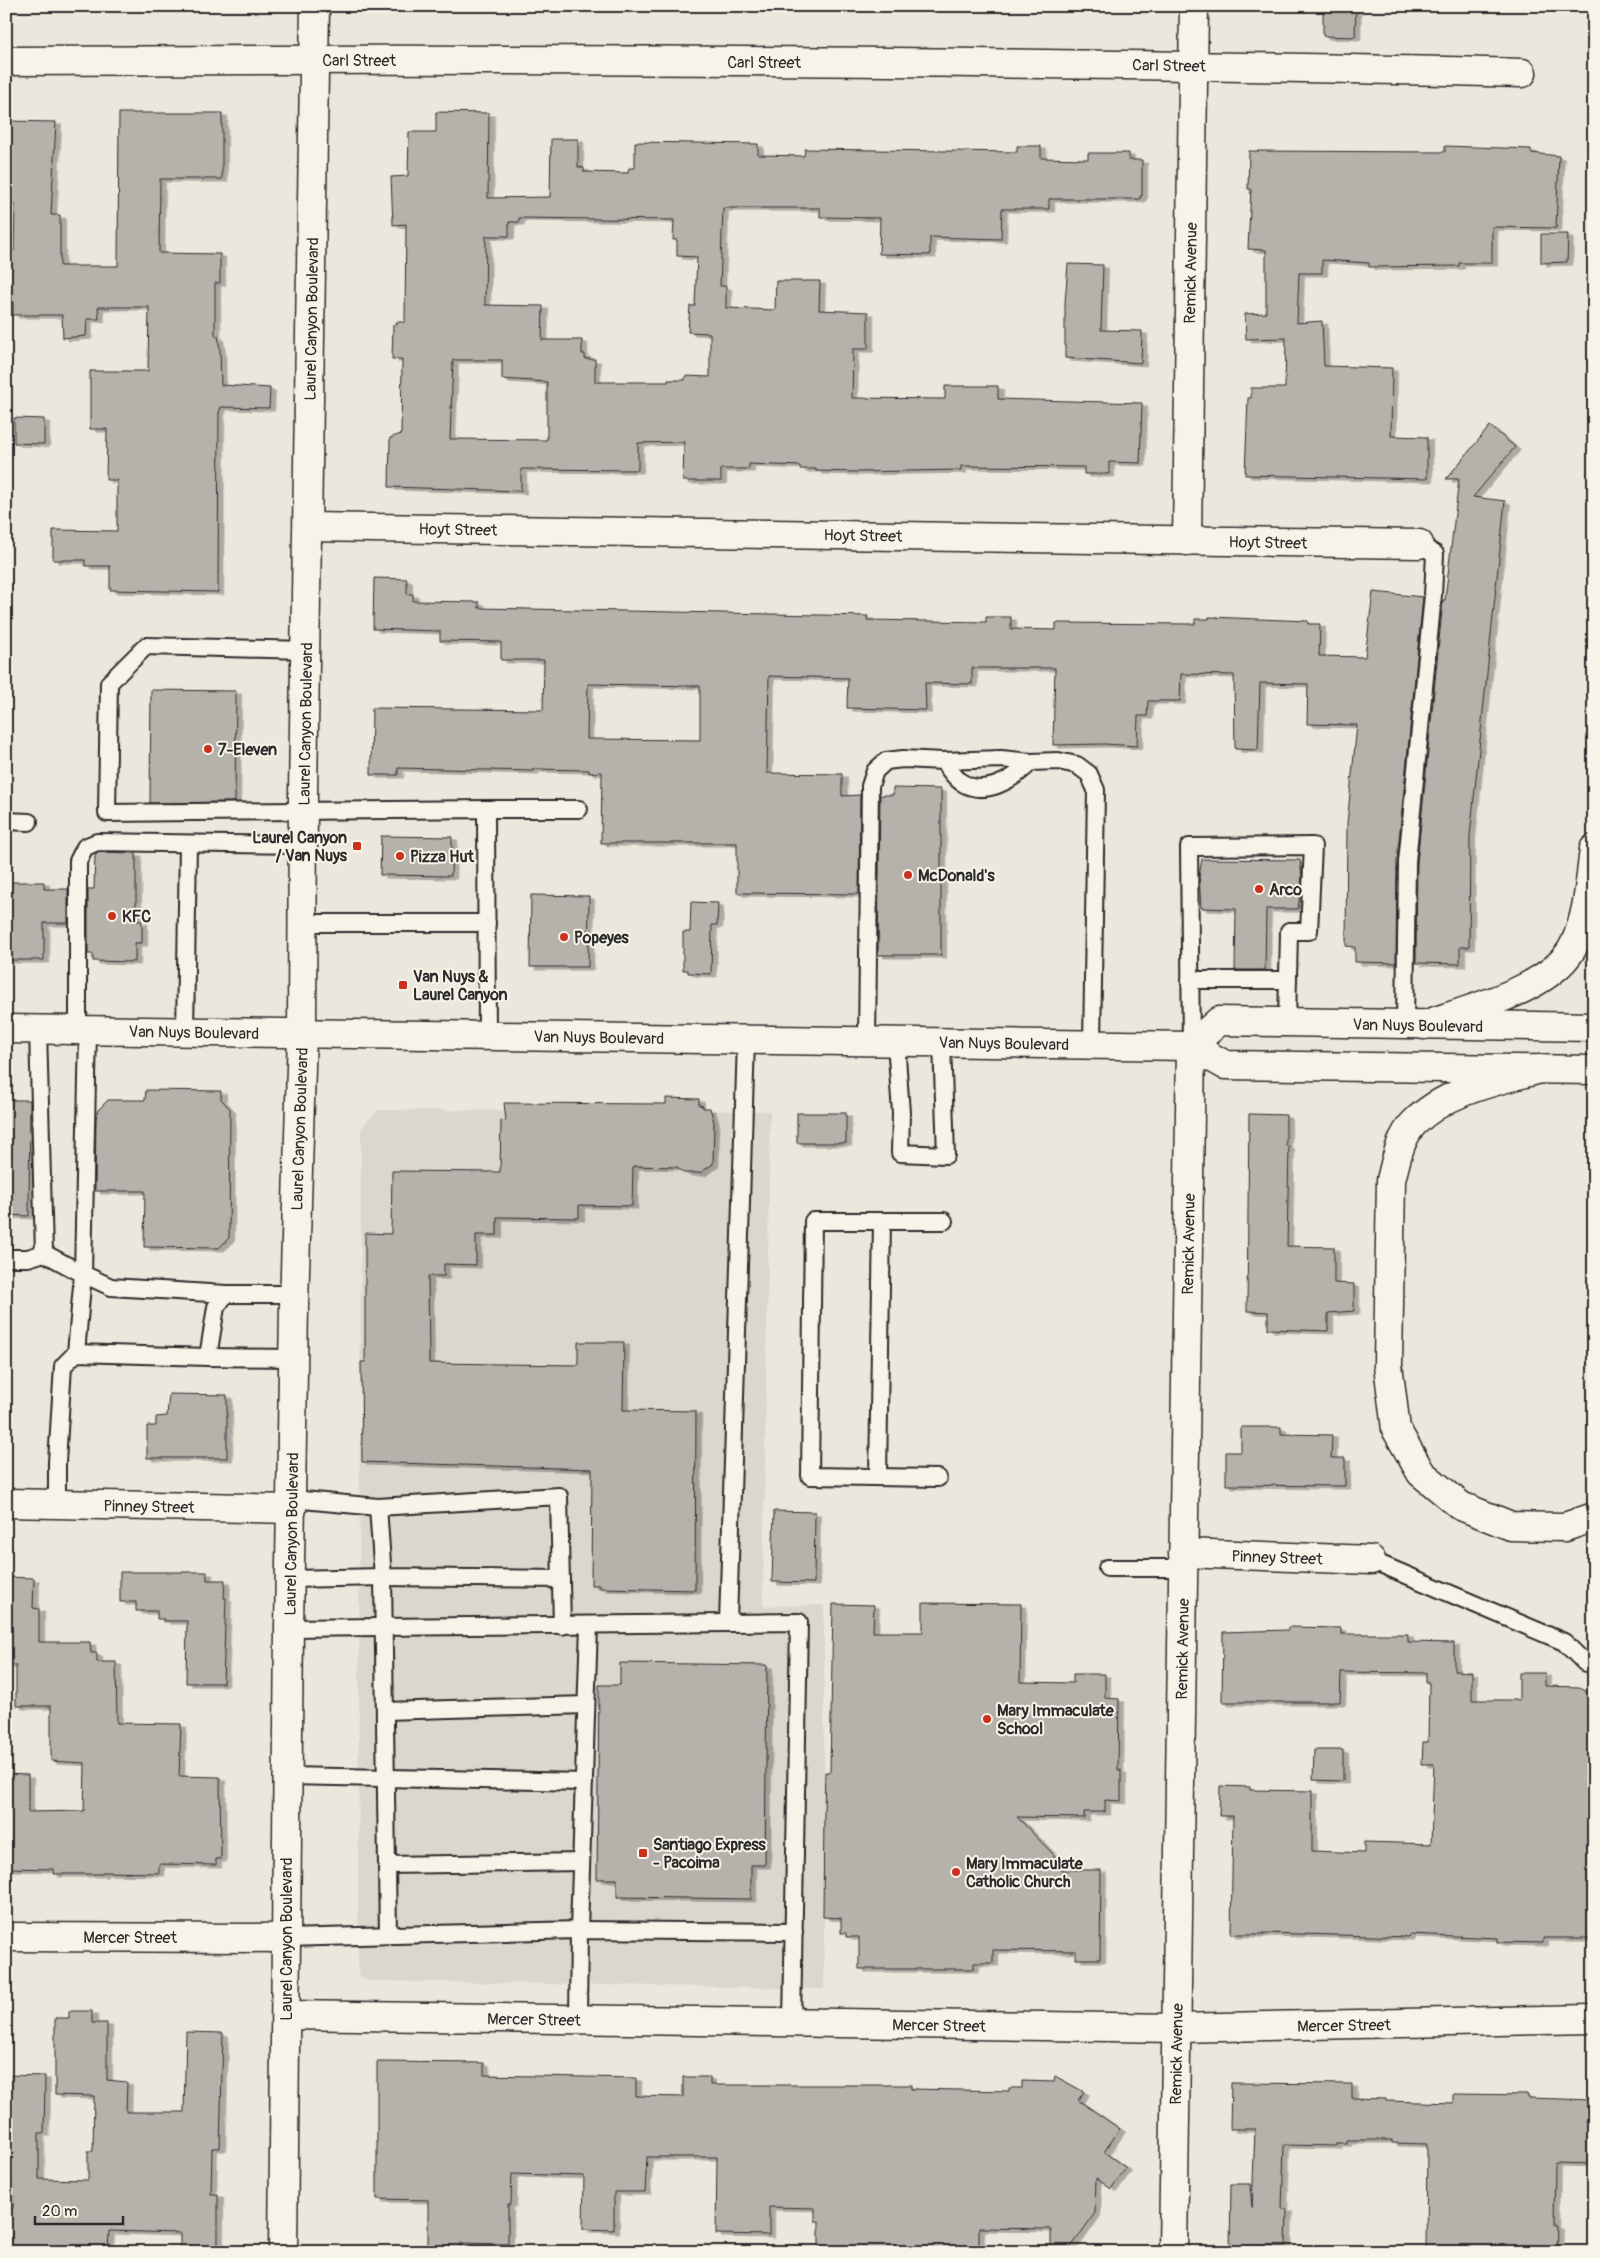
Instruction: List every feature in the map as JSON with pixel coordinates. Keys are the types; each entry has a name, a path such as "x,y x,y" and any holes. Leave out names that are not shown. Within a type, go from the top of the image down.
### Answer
{"main road":[{"name":"Laurel Canyon Boulevard","path":"283,2252 289,1628 294,1294 302,1034 315,6"},
{"name":"Remick Avenue","path":"1187,541 1194,6"},
{"name":"Carl Street","path":"6,60 314,59 1193,65 1522,73"},
{"name":"Hoyt Street","path":"308,526 1418,544"},
{"path":"1415,1025 1511,994 1540,980 1558,965 1575,945 1586,910 1594,849"},
{"name":"Van Nuys Boulevard","path":"1191,1046 1219,1021 1594,1027"},
{"name":"Van Nuys Boulevard","path":"6,1029 1191,1046 1225,1065 1594,1070"},
{"name":"Remick Avenue","path":"1173,2252 1191,1046"},
{"path":"1540,1069 1464,1090 1413,1124 1398,1150 1392,1180 1388,1364 1396,1429 1421,1473 1461,1506 1511,1526 1565,1527 1594,1516"},
{"name":"Pinney Street","path":"6,1503 292,1504"},
{"name":"Pinney Street","path":"1183,1561 1371,1560"},
{"name":"Mercer Street","path":"6,1937 285,1938"},
{"name":"Mercer Street","path":"286,2015 1176,2028 1592,2019"}],"lane":[{"path":"1415,1025 1407,862 1433,595 1435,554 1418,544"},
{"path":"306,650 146,646 109,683 108,813 486,809 579,810"},
{"path":"867,1041 870,786 875,771 886,761 903,759 943,762 1001,759 1030,762 1058,761 1077,765 1089,774 1096,790 1092,1044"},
{"path":"943,762 962,782 975,787 989,787 1017,775 1030,762"},
{"path":"486,809 487,1036"},
{"path":"6,821 29,822"},
{"path":"57,1504 57,1462 62,1366 76,1353 83,1274 82,1030 78,860 85,847 97,842 303,845"},
{"path":"185,1032 188,844"},
{"path":"1191,1046 1189,848 1313,846 1308,930 1289,930 1287,1023"},
{"path":"303,923 487,923"},
{"path":"1190,980 1288,980"},
{"path":"38,1030 44,1254"},
{"path":"728,1623 746,1040"},
{"path":"896,1042 901,1114 900,1153 946,1155 942,1042"},
{"path":"938,1478 810,1476 813,1221 944,1221"},
{"path":"878,1477 882,1221"},
{"path":"6,1258 28,1258 44,1254 111,1287 205,1293 221,1301 294,1294"},
{"path":"208,1357 221,1301"},
{"path":"76,1353 293,1358"},
{"path":"292,1504 378,1507 560,1496 562,1626"},
{"path":"378,1507 383,1577 388,1935"},
{"path":"1371,1560 1564,1642 1585,1663"},
{"path":"1107,1568 1183,1561"},
{"path":"290,1579 383,1577 561,1579"},
{"path":"289,1628 799,1622 792,2023"},
{"path":"578,2020 589,1625"},
{"path":"385,1710 586,1705"},
{"path":"288,1776 584,1782"},
{"path":"387,1865 581,1862"},
{"path":"285,1938 580,1930 794,1932"}],"shaded area":[{"path":"377,1110 770,1111 763,1606 824,1605 824,1989 369,1981 358,1974 361,1129"}],"building":[{"path":"1323,6 1356,6 1355,37 1323,36"},
{"path":"436,112 489,113 488,198 550,197 551,139 578,139 578,167 584,168 584,172 628,173 629,168 635,168 635,142 758,144 758,155 804,156 805,149 1017,152 1017,146 1041,146 1041,158 1088,159 1088,153 1129,153 1129,160 1142,160 1142,196 1140,196 1140,199 1049,199 1049,209 1002,209 1001,239 930,237 930,255 879,254 880,218 820,217 820,208 723,208 720,286 726,286 726,308 775,310 776,281 820,281 819,310 868,312 868,349 853,349 852,398 945,399 945,386 998,386 998,399 1142,403 1140,463 1109,462 1109,474 1084,474 1084,467 961,466 961,470 857,472 816,471 816,469 800,469 800,466 749,464 749,469 721,469 721,481 683,481 684,442 638,443 638,470 521,469 521,491 389,487 390,438 401,434 402,359 392,359 393,325 397,325 396,322 405,322 406,224 393,225 391,177 408,176 409,132 436,132","holes":["519,218 674,220 673,240 677,240 677,256 697,257 695,306 690,306 688,332 710,333 710,377 685,376 685,380 668,380 668,382 595,382 595,359 585,359 585,354 582,354 582,340 542,340 543,306 485,305 486,236 509,236 509,222 519,222","453,360 502,360 502,379 547,382 547,440 450,439"]},
{"path":"119,113 222,113 222,179 160,179 159,253 220,254 220,283 215,283 215,336 218,336 220,350 221,385 270,388 269,408 221,407 219,413 218,592 110,590 110,566 85,566 85,560 53,560 53,530 117,531 117,480 106,480 107,429 90,429 90,371 148,371 149,307 98,307 99,319 87,319 86,336 63,338 62,315 13,315 13,302 6,302 6,251 14,251 15,203 6,203 7,121 56,122 51,215 60,215 60,266 118,266"},
{"path":"1445,146 1531,149 1531,153 1559,156 1556,228 1492,227 1492,263 1459,263 1459,266 1369,267 1369,263 1322,260 1322,273 1299,273 1297,323 1322,321 1324,366 1392,368 1391,436 1427,437 1427,479 1245,475 1248,398 1251,398 1251,388 1285,388 1286,338 1246,339 1245,314 1266,313 1266,250 1248,249 1251,189 1248,189 1249,151 1445,152"},
{"path":"1541,234 1568,234 1567,262 1541,263"},
{"path":"1068,264 1103,265 1101,330 1142,331 1141,363 1065,358 1065,303"},
{"path":"14,418 44,419 44,444 14,443"},
{"path":"1490,426 1515,447 1473,497 1505,501 1470,836 1469,947 1460,947 1460,964 1416,963 1417,863 1443,600 1445,600 1459,479 1446,479"},
{"path":"374,578 407,579 407,594 413,594 413,601 479,602 479,608 868,616 867,620 986,622 986,617 1011,617 1011,629 1056,630 1056,623 1195,624 1195,619 1209,619 1209,617 1308,621 1308,624 1320,624 1319,656 1365,657 1373,592 1423,597 1397,861 1396,963 1355,962 1355,947 1346,946 1347,824 1357,725 1307,724 1308,684 1260,683 1258,750 1235,749 1234,675 1181,674 1180,701 1148,701 1147,716 1138,716 1137,746 1104,744 1053,745 1055,668 972,668 972,684 925,683 926,710 847,708 848,678 769,676 767,773 842,774 842,796 860,795 859,894 737,893 737,843 601,843 602,772 589,773 589,770 533,769 533,771 398,768 398,775 371,775 372,708 543,710 544,660 501,660 501,642 440,641 440,631 373,629","holes":["588,684 700,686 700,740 587,739"]},
{"path":"151,690 236,691 235,802 150,803"},
{"name":"McDonald's","path":"893,788 941,789 941,955 878,955 880,795 893,795"},
{"path":"381,836 452,837 451,876 380,875"},
{"path":"99,852 136,853 136,921 142,921 142,943 135,943 135,962 93,961 93,954 88,954 88,889 94,889 95,854"},
{"path":"1202,859 1300,860 1302,877 1298,909 1266,909 1265,970 1235,970 1236,909 1201,908 1199,876"},
{"path":"6,882 44,882 44,889 68,889 68,923 44,923 44,960 6,960"},
{"path":"531,895 589,896 588,967 530,967"},
{"path":"691,902 718,903 717,925 712,925 711,974 688,973 688,970 683,970 683,932 690,932"},
{"path":"146,1090 221,1091 221,1099 230,1109 229,1238 219,1248 144,1247 145,1191 95,1191 96,1118 98,1110 108,1100 145,1100"},
{"path":"666,1098 699,1099 699,1105 703,1106 703,1108 710,1108 714,1122 713,1164 700,1173 684,1173 677,1167 633,1166 632,1206 579,1205 579,1218 497,1217 497,1235 476,1235 476,1265 444,1264 444,1276 428,1276 429,1363 578,1365 578,1342 624,1342 623,1410 696,1411 695,1590 600,1588 600,1585 591,1585 592,1469 362,1462 361,1362 365,1362 365,1233 391,1234 392,1171 500,1172 501,1120 506,1121 504,1103 666,1104"},
{"path":"6,1100 30,1100 29,1216 6,1215"},
{"path":"797,1113 846,1113 846,1143 797,1143"},
{"path":"1249,1114 1286,1115 1286,1146 1289,1146 1287,1246 1334,1247 1334,1283 1354,1284 1354,1311 1328,1313 1328,1331 1268,1329 1268,1312 1247,1311"},
{"path":"169,1394 227,1395 227,1458 147,1458 147,1426 156,1426 156,1417 167,1416"},
{"path":"1241,1427 1281,1427 1281,1434 1332,1435 1331,1458 1345,1458 1345,1486 1226,1485 1226,1452 1241,1452"},
{"path":"774,1511 815,1512 814,1583 772,1582"},
{"path":"120,1572 207,1572 207,1580 225,1580 223,1683 186,1683 187,1621 164,1621 164,1619 157,1619 157,1611 136,1611 136,1602 120,1602"},
{"path":"6,1577 34,1578 33,1608 39,1609 39,1642 90,1642 91,1653 97,1653 97,1662 116,1662 117,1723 181,1724 179,1776 220,1777 221,1859 216,1859 216,1865 159,1864 159,1873 102,1872 102,1874 53,1874 53,1869 6,1868 6,1774 28,1775 28,1812 84,1811 85,1763 51,1761 51,1706 16,1706 16,1665 6,1665"},
{"path":"923,1603 1021,1604 1020,1682 1073,1683 1073,1674 1105,1674 1105,1698 1119,1699 1118,1770 1121,1770 1121,1801 1105,1800 1105,1812 1084,1812 1084,1818 1017,1817 1053,1854 1061,1870 1101,1870 1100,1959 1076,1959 1076,1951 993,1950 993,1963 974,1963 974,1969 859,1969 859,1937 846,1937 846,1933 841,1933 841,1918 823,1917 825,1772 830,1772 833,1604 874,1605 873,1632 923,1632"},
{"path":"1288,1627 1341,1628 1341,1634 1408,1634 1408,1642 1454,1643 1454,1671 1472,1672 1472,1700 1519,1700 1519,1673 1545,1673 1545,1686 1579,1687 1594,1697 1594,1938 1543,1938 1543,1943 1498,1942 1498,1938 1410,1934 1409,1937 1263,1933 1231,1934 1233,1816 1219,1816 1220,1786 1250,1787 1250,1790 1312,1791 1312,1851 1364,1853 1364,1842 1431,1844 1434,1764 1422,1764 1423,1742 1428,1742 1429,1683 1426,1683 1426,1673 1341,1672 1340,1702 1222,1702 1223,1632 1288,1630"},
{"path":"620,1663 767,1665 765,1865 751,1865 751,1899 617,1897 617,1879 597,1879 599,1685 620,1685"},
{"path":"1314,1750 1343,1750 1343,1781 1313,1780"},
{"path":"69,2011 92,2011 92,2023 107,2023 107,2080 127,2082 126,2112 184,2112 186,2032 223,2033 220,2148 212,2148 211,2194 218,2194 218,2252 180,2252 180,2233 109,2231 108,2251 72,2249 72,2252 6,2252 6,2208 13,2208 12,2124 6,2124 6,2075 45,2076 44,2133 39,2133 39,2179 88,2180 88,2151 93,2151 94,2096 55,2095 55,2018 69,2018"},
{"path":"377,2062 484,2063 484,2075 636,2078 636,2096 683,2097 683,2077 710,2077 710,2085 911,2085 911,2089 1009,2091 1009,2088 1022,2088 1022,2081 1054,2082 1055,2076 1084,2092 1078,2100 1120,2129 1104,2152 1126,2168 1111,2189 1096,2178 1095,2213 1069,2250 1051,2249 1051,2229 979,2228 979,2252 849,2252 850,2247 819,2246 819,2221 815,2221 815,2208 769,2207 769,2235 716,2234 717,2157 647,2157 645,2192 614,2192 614,2230 583,2229 584,2176 512,2174 511,2204 508,2204 508,2244 461,2243 460,2252 428,2252 428,2200 377,2199"},
{"path":"1231,2083 1352,2084 1352,2098 1386,2099 1386,2101 1453,2103 1453,2094 1528,2095 1528,2098 1594,2100 1594,2164 1555,2163 1554,2225 1557,2225 1556,2252 1426,2252 1427,2144 1392,2143 1392,2140 1346,2140 1346,2143 1336,2143 1336,2146 1284,2145 1282,2209 1287,2209 1286,2246 1253,2246 1253,2252 1230,2252 1231,2184 1250,2184 1252,2208 1255,2129 1230,2129"}],"place":[{"name":"7-Eleven","path":"208,749"},
{"name":"Laurel Canyon / Van Nuys","path":"357,846"},
{"name":"Pizza Hut","path":"400,856"},
{"name":"McDonald's","path":"908,875"},
{"name":"Arco","path":"1259,889"},
{"name":"KFC","path":"112,916"},
{"name":"Popeyes","path":"564,937"},
{"name":"Van Nuys & Laurel Canyon","path":"403,985"},
{"name":"Mary Immaculate School","path":"987,1719"},
{"name":"Santiago Express - Pacoima","path":"643,1853"},
{"name":"Mary Immaculate Catholic Church","path":"956,1872"}]}
